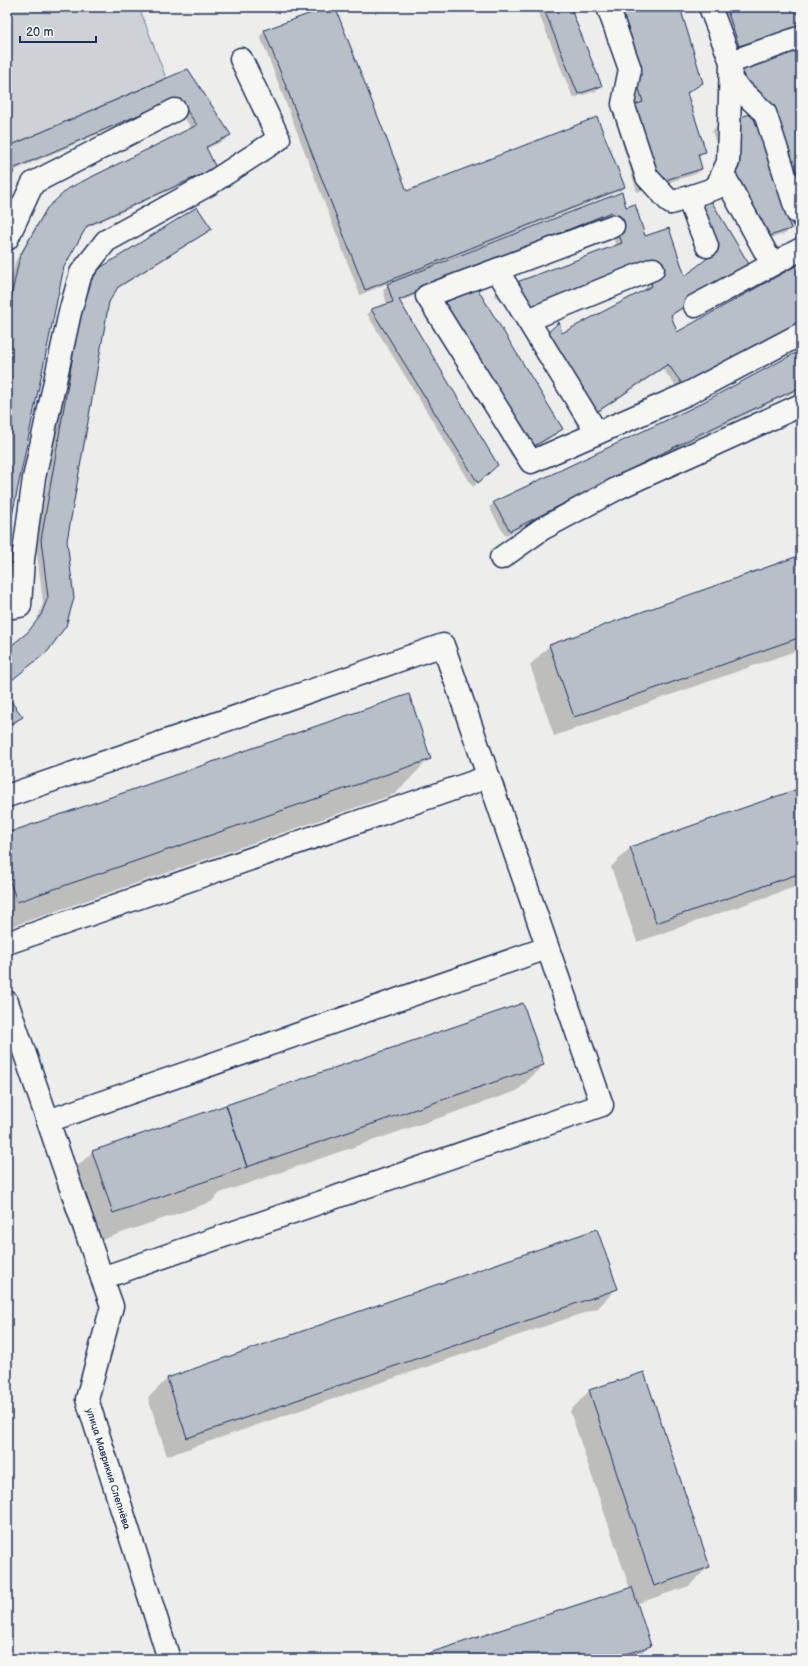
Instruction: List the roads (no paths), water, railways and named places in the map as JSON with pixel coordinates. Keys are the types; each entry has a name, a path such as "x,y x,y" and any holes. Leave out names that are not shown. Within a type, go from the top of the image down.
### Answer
{"street":[{"path":"608,7 630,69 623,104 647,177 670,203 716,188 728,162 731,72 710,7"},
{"path":"731,72 801,37"},
{"path":"7,608 20,606 23,559 34,478 70,312 81,273 106,241 211,183 279,139 241,59"},
{"path":"731,72 765,113 797,212"},
{"path":"7,239 33,183 175,110"},
{"path":"723,174 772,264"},
{"path":"688,198 707,246"},
{"path":"613,226 427,296 530,462 687,394 801,334"},
{"path":"694,306 801,249"},
{"path":"528,320 653,269"},
{"path":"497,270 597,433"},
{"path":"501,558 542,529 620,487 801,405"},
{"path":"7,796 443,645 602,1105 102,1278"},
{"path":"7,943 488,777"},
{"path":"48,1121 547,948"},
{"name":"улица Маврикия Слепнёва","path":"7,1002 112,1306 87,1399 169,1659"}]}
